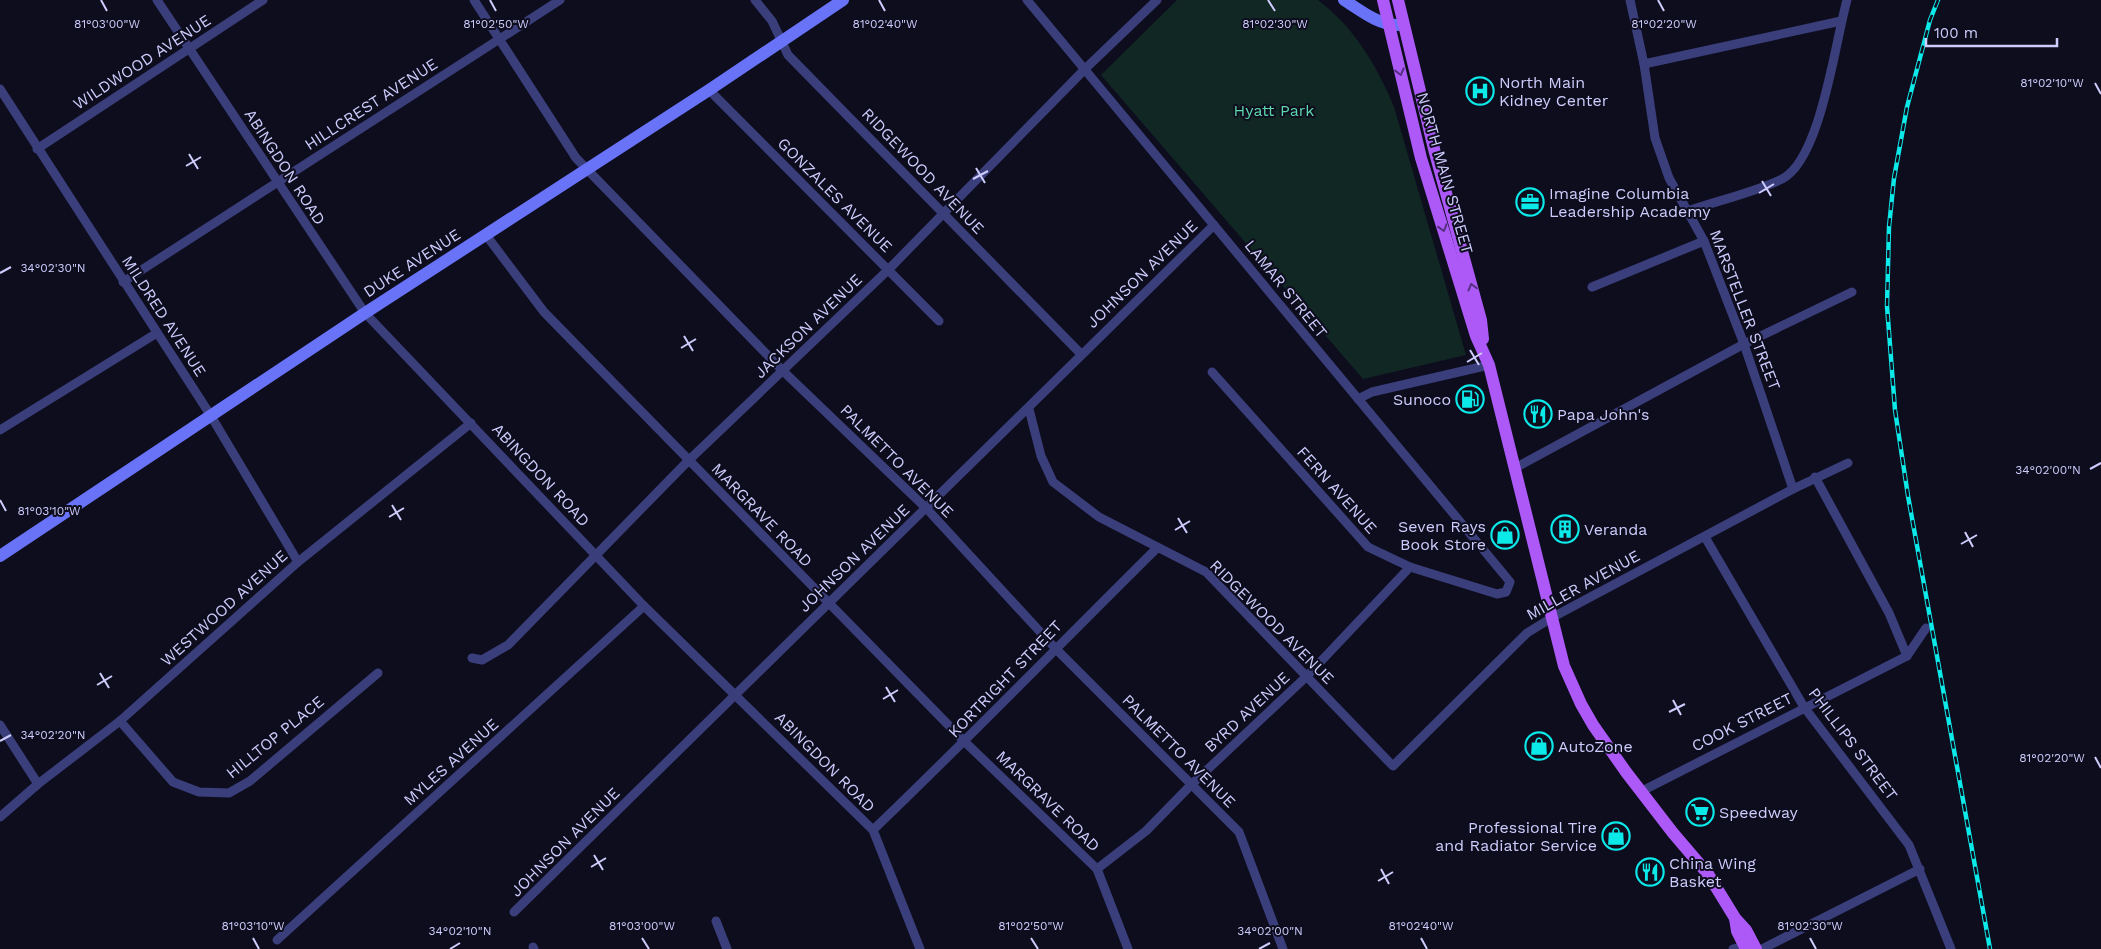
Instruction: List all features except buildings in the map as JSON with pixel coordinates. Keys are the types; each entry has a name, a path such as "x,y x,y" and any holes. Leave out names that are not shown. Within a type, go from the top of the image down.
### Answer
{"main road":[{"name":"NORTH MAIN STREET","path":"1383,0 1421,158 1476,336 1485,352"},
{"name":"NORTH MAIN STREET","path":"1398,0 1435,152 1481,320 1485,352 1564,666 1593,725 1673,833 1708,874 1735,918 1737,932 1745,948"}],"street":[{"name":"ABINGDON ROAD","path":"157,0 276,182 365,313 644,606 873,830 920,949"},
{"name":"WILDWOOD AVENUE","path":"37,149 263,0"},
{"name":"PALMETTO AVENUE","path":"474,0 576,158 783,371 927,509 1055,648 1239,832 1283,949"},
{"name":"HILLCREST AVENUE","path":"123,282 560,0"},
{"name":"RIDGEWOOD AVENUE","path":"755,0 772,21 788,55 1081,354"},
{"name":"DUKE AVENUE","path":"0,556 365,313 588,170 842,0"},
{"name":"LAMAR STREET","path":"1027,0 1510,582 1506,592 1497,594"},
{"name":"JACKSON AVENUE","path":"472,658 482,660 508,645 688,461 888,270 1085,69 1157,0"},
{"path":"1344,0 1388,24 1404,25"},
{"name":"MARSTELLER STREET","path":"1630,0 1644,64 1655,138 1669,178 1704,241 1744,344 1793,488"},
{"path":"1688,211 1782,178 1796,167 1816,132 1847,0"},
{"path":"1644,64 1841,22"},
{"name":"MILDRED AVENUE","path":"0,89 211,416 298,562"},
{"name":"GONZALES AVENUE","path":"709,90 939,321"},
{"name":"JOHNSON AVENUE","path":"514,912 735,694 1029,409 1081,354 1214,225"},
{"name":"MARGRAVE ROAD","path":"486,235 544,312 965,742 1097,869 1128,949"},
{"path":"1592,287 1704,241"},
{"path":"1515,468 1744,344 1852,292"},
{"path":"0,430 157,333"},
{"path":"1358,399 1372,392 1489,365"},
{"name":"FERN AVENUE","path":"1212,372 1368,547 1410,567 1497,594"},
{"name":"RIDGEWOOD AVENUE","path":"1029,409 1040,456 1053,482 1099,517 1206,572 1393,766"},
{"name":"WESTWOOD AVENUE","path":"0,817 38,784 120,720 298,562 471,423"},
{"name":"MILLER AVENUE","path":"1393,766 1527,633 1553,617 1793,488 1848,463"},
{"path":"1815,477 1889,613 1907,656"},
{"name":"PHILLIPS STREET","path":"1705,537 1804,707 1902,833 1920,868 1951,949"},
{"name":"KORTRIGHT STREET","path":"873,830 965,742 1055,648 1157,548"},
{"name":"BYRD AVENUE","path":"1097,869 1146,831 1191,785 1307,676 1410,567"},
{"name":"MYLES AVENUE","path":"277,940 644,606"},
{"name":"COOK STREET","path":"1642,791 1907,656 1926,628"},
{"name":"HILLTOP PLACE","path":"120,720 173,782 199,792 229,793 250,781 378,673"},
{"path":"0,725 38,784"},
{"path":"1762,949 1920,868"},
{"path":"716,921 727,949"}],"green space":[{"name":"Hyatt Park","path":"1177,0 1318,0 1343,22 1372,62 1394,107 1466,355 1363,379 1101,75"}],"railway":[{"path":"1938,0 1930,20 1907,107 1894,178 1889,227 1887,306 1895,410 1908,496 1990,949"}],"place":[{"name":"North Main Kidney Center","path":"1480,91"},
{"name":"Imagine Columbia Leadership Academy","path":"1530,202"},
{"name":"Sunoco","path":"1470,399"},
{"name":"Papa John's","path":"1538,414"},
{"name":"Veranda","path":"1565,529"},
{"name":"Seven Rays Book Store","path":"1505,535"},
{"name":"AutoZone","path":"1539,746"},
{"name":"Speedway","path":"1700,812"},
{"name":"Professional Tire and Radiator Service","path":"1616,836"},
{"name":"China Wing Basket","path":"1650,872"}]}
